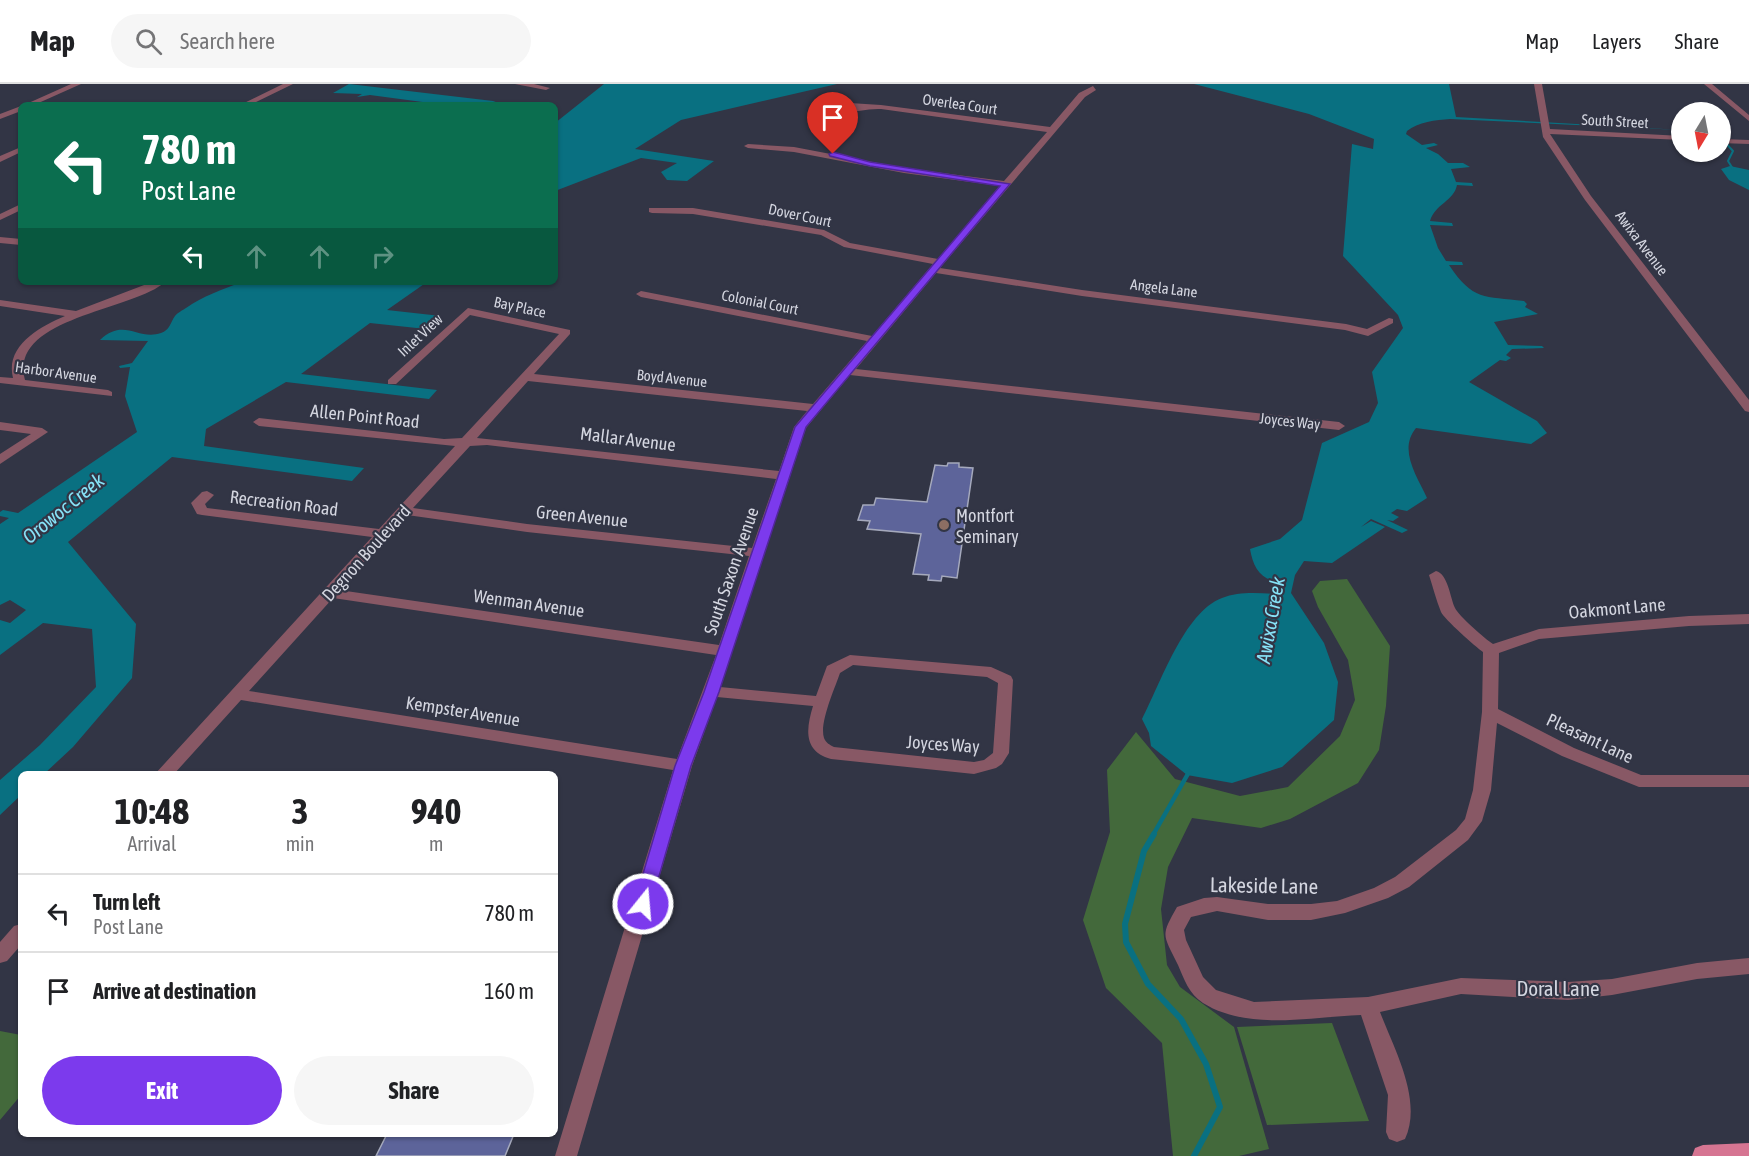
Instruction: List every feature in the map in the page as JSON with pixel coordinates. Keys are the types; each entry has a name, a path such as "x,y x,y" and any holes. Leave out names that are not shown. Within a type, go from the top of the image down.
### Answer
{"main road":[{"path":"1703,1156 1749,1154"}],"street":[{"path":"35,102 77,84"},
{"path":"249,102 289,84"},
{"path":"519,84 546,88"},
{"name":"Awixa Avenue","path":"1538,84 1547,137 1589,199 1749,408"},
{"path":"1708,84 1749,119"},
{"name":"South Saxon Avenue","path":"1077,85 1092,86"},
{"name":"South Saxon Avenue","path":"566,1156 683,766 711,692 800,427 1092,86"},
{"name":"Overlea Court","path":"864,107 1052,130"},
{"path":"0,117 18,109"},
{"path":"10,113 18,114"},
{"name":"South Street","path":"1546,127 1671,137"},
{"path":"1731,141 1749,142"},
{"path":"748,146 788,148 846,157 870,164 1006,184"},
{"path":"0,159 18,150"},
{"path":"0,217 18,208"},
{"name":"Dover Court","path":"652,210 693,211 824,233 847,245 936,266"},
{"path":"0,240 18,242"},
{"name":"Angela Lane","path":"936,266 1082,293 1346,327 1368,333 1389,321"},
{"path":"20,382 16,369 18,358 28,342 76,314 130,297 154,285"},
{"name":"Colonial Court","path":"641,294 873,339"},
{"path":"0,303 76,314"},
{"name":"Bay Place","path":"468,311 566,332"},
{"name":"Inlet View","path":"392,382 468,311"},
{"name":"Degnon Boulevard","path":"167,771 566,332"},
{"name":"Joyces Way","path":"846,371 1339,426"},
{"name":"Boyd Avenue","path":"525,377 815,408"},
{"name":"Harbor Avenue","path":"0,380 108,394"},
{"name":"Allen Point Road","path":"259,422 444,443 467,442"},
{"path":"0,426 42,432 0,460"},
{"name":"Mallar Avenue","path":"467,442 487,441 785,476"},
{"name":"Recreation Road","path":"207,495 198,503 202,511 383,534"},
{"name":"Green Avenue","path":"404,511 527,528 758,553"},
{"path":"1436,575 1449,613 1465,626 1475,639 1491,650"},
{"name":"Wenman Avenue","path":"329,594 724,651"},
{"name":"Oakmont Lane","path":"1491,650 1539,634 1689,621 1749,619"},
{"name":"Lakeside Lane","path":"1368,1006 1254,1011 1230,1005 1209,996 1196,982 1185,963 1174,930 1178,919 1184,912 1204,905 1217,904 1268,912 1311,912 1338,908 1381,893 1401,882 1462,835 1473,821 1482,790 1490,712 1491,650"},
{"name":"Joyces Way","path":"850,660 991,672 1005,680 1006,685 1001,753 998,759 991,764 974,768 831,753 816,743 815,735 822,702 833,670 850,660"},
{"path":"711,692 822,702"},
{"name":"Kempster Avenue","path":"237,694 683,766"},
{"name":"Pleasant Lane","path":"1490,712 1568,752 1639,781 1749,781"},
{"path":"0,955 18,935"},
{"name":"Doral Lane","path":"1368,1006 1461,986 1568,991 1612,987 1696,971 1749,966"},
{"path":"1368,1006 1399,1095 1397,1132"}],"green space":[{"path":"1347,579 1390,646 1386,706 1379,750 1358,783 1290,819 1261,828 1192,818 1168,867 1161,909 1167,965 1180,987 1234,1027 1269,1149 1239,1156 1173,1156 1162,1043 1106,988 1083,920 1110,832 1107,770 1136,732 1175,779 1240,796 1288,787 1340,736 1355,700 1348,660 1318,607 1312,591 1320,581"},
{"path":"1332,1023 1369,1121 1267,1125 1237,1027"},
{"path":"0,1031 18,1034 18,1099 0,1120"}],"water":[{"path":"349,84 496,102 422,102 370,95 357,97 362,94 333,93"},
{"path":"604,84 837,84 681,120 635,149 714,161 687,181 667,180 661,172 677,163 641,158 558,190 558,121"},
{"path":"1194,84 1449,84 1456,117 1671,130 1450,119 1422,124 1407,131 1406,134 1422,145 1434,143 1438,145 1426,148 1438,154 1448,163 1463,163 1470,167 1451,169 1456,182 1472,183 1473,186 1457,185 1452,195 1432,215 1430,221 1452,223 1453,226 1430,225 1438,248 1446,261 1462,262 1463,265 1449,265 1457,277 1480,295 1524,301 1527,304 1525,307 1538,314 1494,322 1508,345 1542,346 1544,348 1512,349 1506,355 1511,358 1506,361 1500,360 1469,382 1537,421 1547,433 1531,444 1416,428 1411,436 1409,454 1414,472 1427,498 1407,511 1397,509 1391,513 1399,517 1393,521 1387,520 1408,530 1402,533 1371,519 1361,527 1371,521 1385,527 1332,563 1304,561 1295,575 1291,593 1324,643 1338,682 1334,720 1282,767 1232,783 1187,775 1151,746 1149,733 1142,719 1185,633 1208,606 1235,594 1277,594 1277,582 1261,574 1253,561 1250,549 1280,539 1302,520 1322,443 1369,422 1378,403 1372,372 1403,328 1398,315 1343,256 1352,144 1373,149 1374,139 1309,114"},
{"path":"1730,166 1749,170 1749,190 1729,180 1721,169"},
{"name":"Orowoc Creek","path":"234,285 423,285 387,310 441,316 426,329 370,323 301,374 437,390 429,399 286,382 206,429 204,446 364,468 352,481 172,457 68,542 136,624 132,678 73,747 47,771 18,771 18,798 0,815 0,780 40,745 96,687 92,629 43,623 0,655 0,620 10,623 26,610 10,600 0,605 0,524 9,518 0,516 0,512 3,510 18,513 137,432 125,396 130,367 120,368 119,366 132,363 148,341 100,340 116,330 153,335 164,332 175,316 206,297"}],"building":[{"name":"Montfort Seminary","path":"948,463 959,463 959,467 973,468 957,578 942,576 941,581 928,580 929,575 913,574 921,534 867,529 870,521 858,520 863,505 874,505 876,498 927,502 935,465 947,466"},
{"path":"386,1137 513,1137 505,1156 376,1156"}],"waterway":[{"path":"1731,149 1733,151 1731,155"},
{"path":"1729,162 1733,169"},
{"name":"Awixa Creek","path":"1153,835 1189,772"},
{"name":"Awixa Creek","path":"1154,834 1144,851 1125,924 1126,942 1148,984 1181,1019 1206,1064 1220,1107 1194,1156"}],"place":[{"name":"Montfort Seminary","path":"944,525"}],"route":[{"path":"643,904 683,766 711,692 800,427 1006,184 870,164 833,154"}]}
